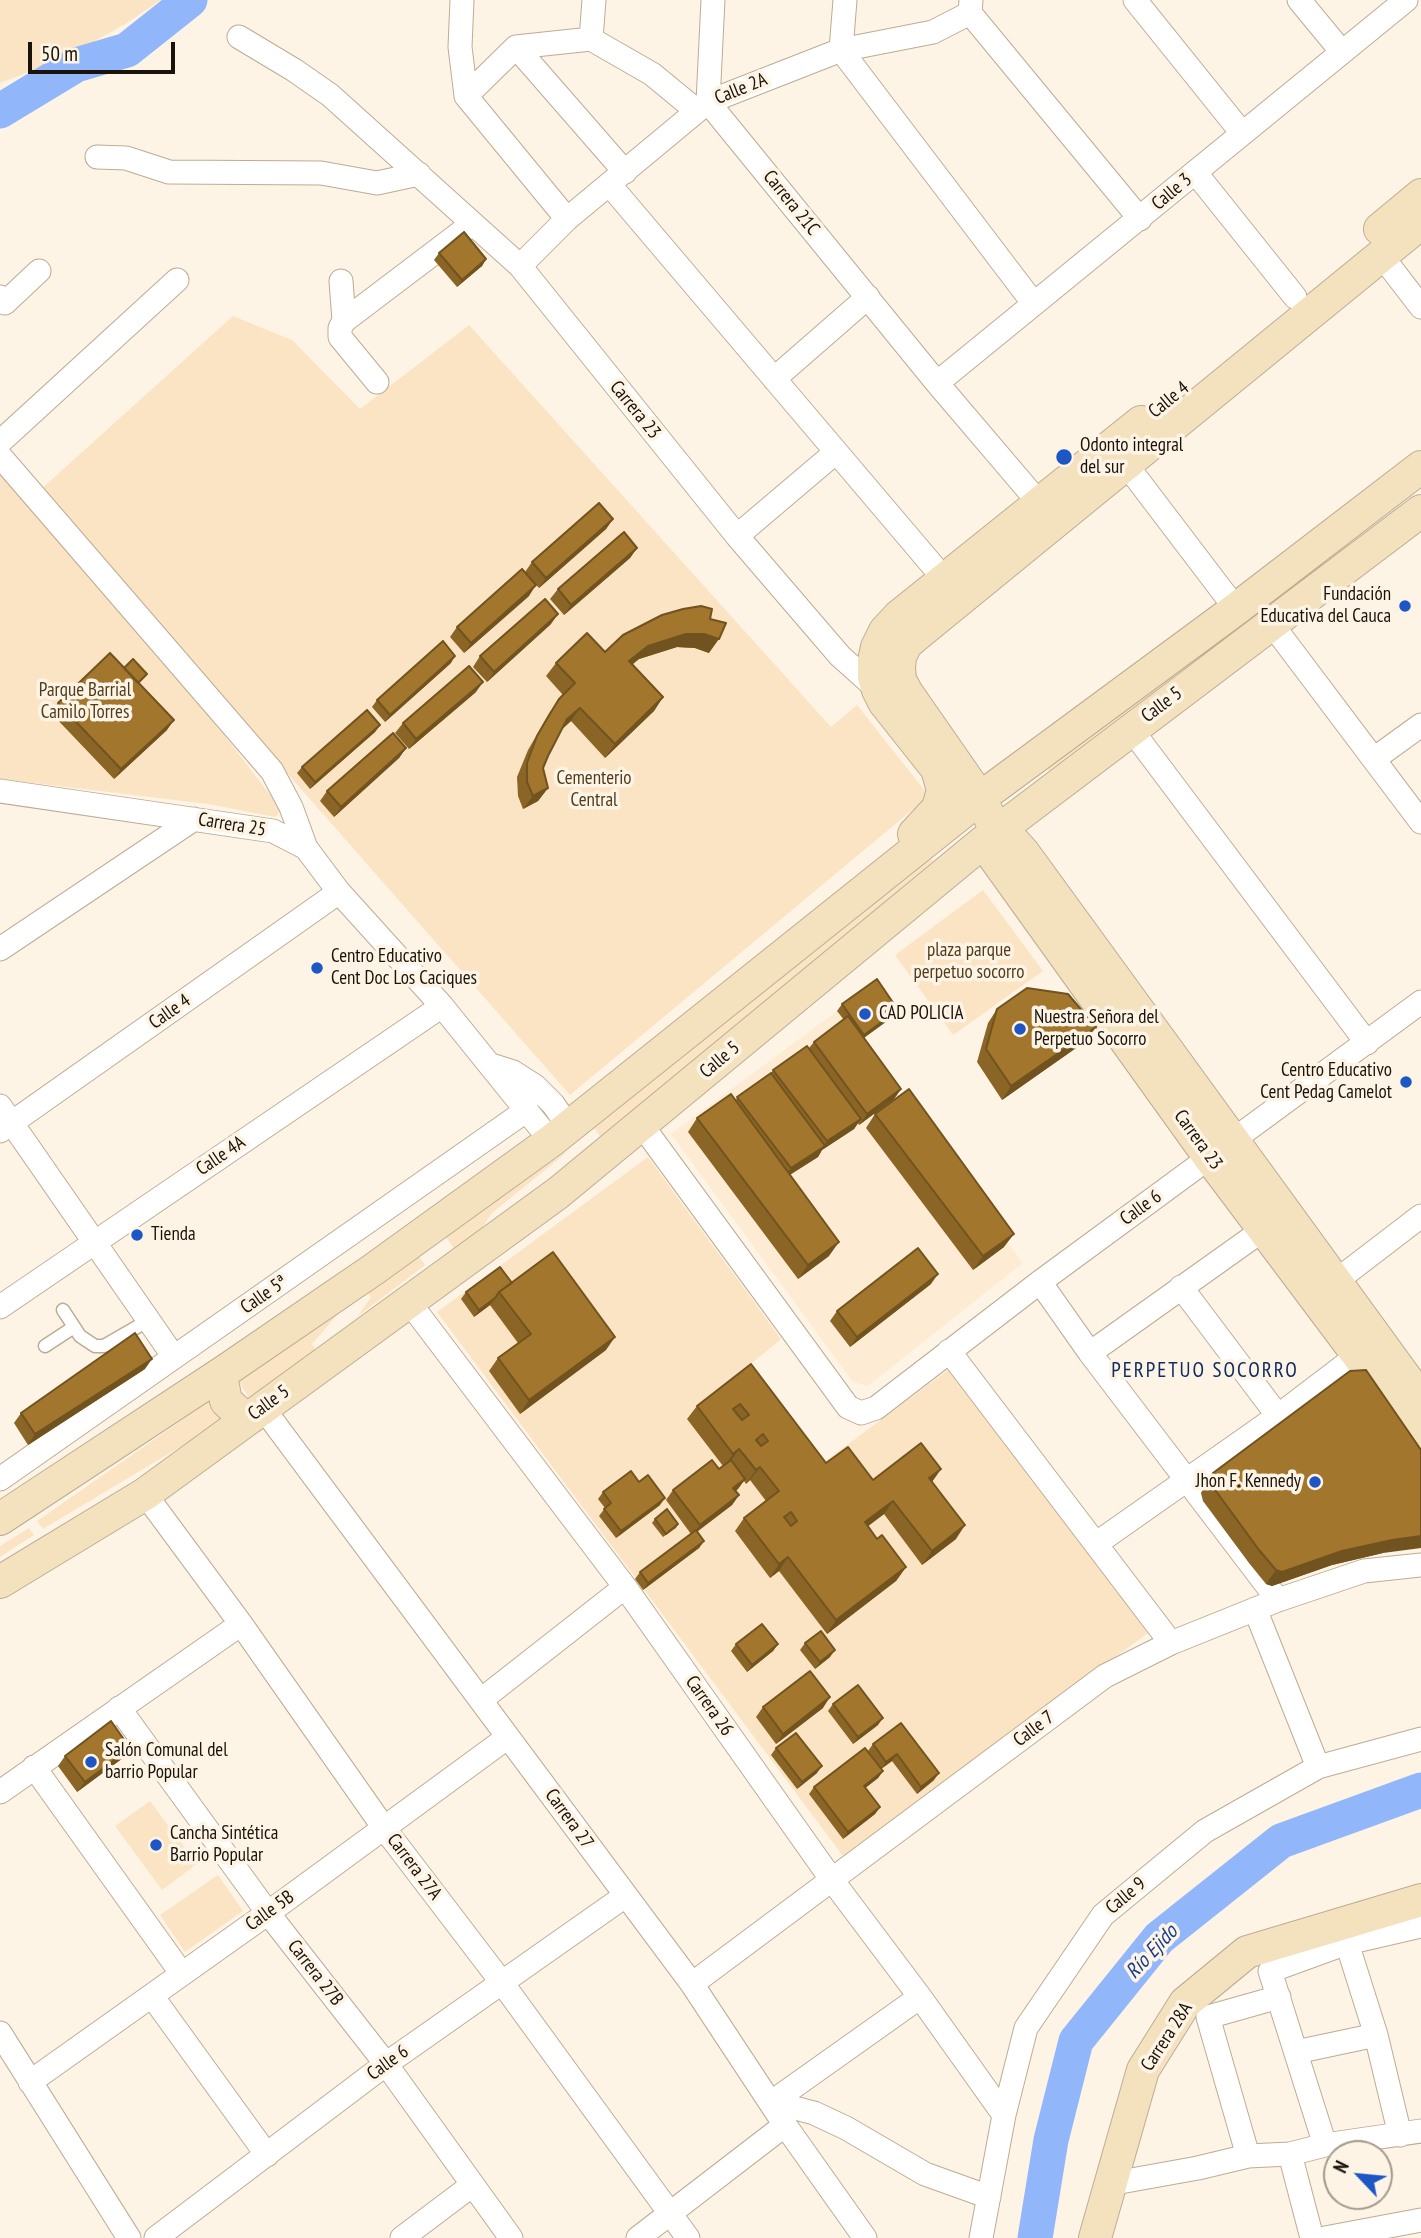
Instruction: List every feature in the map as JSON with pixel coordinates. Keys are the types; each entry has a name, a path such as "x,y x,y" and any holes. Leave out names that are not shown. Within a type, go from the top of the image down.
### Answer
{"main road":[{"name":"Calle 4","path":"1421,195 899,617 892,644 906,645 1421,223"},
{"path":"1173,424 1198,376"},
{"name":"Calle 5","path":"0,1519 225,1371 406,1246 560,1134 875,885 980,798 1236,609 1421,467"},
{"path":"1336,575 1379,499"},
{"name":"Calle 5","path":"0,1582 145,1494 558,1193 997,832 1421,511"},
{"name":"Carrera 23","path":"938,808 943,790 937,769 884,702 878,690 874,677 877,647 892,644 907,693 980,798 997,832 1014,842 1023,852 1222,1149 1368,1347 1420,1437"},
{"name":"Calle 5","path":"875,885 898,849 938,808"},
{"path":"558,1193 587,1153 585,1139 560,1134"},
{"path":"406,1246 420,1248 431,1256 436,1269 434,1283"},
{"name":"Carrera 23","path":"1368,1347 1421,1399"},
{"path":"225,1371 222,1381 226,1401 241,1415 257,1412"},
{"name":"Carrera 28A","path":"1095,2238 1143,2070 1185,2003 1247,1952 1421,1900"}],"street":[{"path":"462,0 460,47 466,96 567,219"},
{"path":"466,96 516,47 591,39 594,0"},
{"path":"702,106 713,0"},
{"path":"845,0 841,50 1034,304"},
{"path":"1135,0 1242,132"},
{"path":"1299,0 1342,52"},
{"name":"Calle 3","path":"937,383 1406,0"},
{"path":"970,6 1140,219"},
{"name":"Calle 2A","path":"520,267 567,219 702,106 841,50 933,32 970,6"},
{"name":"Carrera 23","path":"239,37 330,95 520,267 737,536 841,656 878,690"},
{"name":"Carrera 21C","path":"591,39 702,106 868,297 1040,504"},
{"path":"516,47 774,379 945,580"},
{"path":"97,158 126,158 169,172 321,173 377,183 419,174"},
{"path":"1195,172 1295,297"},
{"path":"377,382 340,337 340,328 344,321 472,224"},
{"path":"1381,255 1421,307"},
{"path":"0,298 5,303 39,271"},
{"path":"0,442 177,281"},
{"path":"341,281 344,321"},
{"path":"774,379 868,297"},
{"path":"737,536 836,452"},
{"path":"0,456 272,771 291,807 306,848"},
{"path":"1125,463 1236,609"},
{"path":"1272,623 1421,821"},
{"path":"841,656 892,644"},
{"path":"1374,759 1421,725"},
{"path":"1131,729 1367,1043"},
{"name":"Carrera 25","path":"0,791 273,831 306,848 339,892 442,1006 527,1110 560,1134"},
{"path":"0,949 194,819"},
{"name":"Calle 4","path":"4,1120 339,892"},
{"name":"Calle 6","path":"641,1124 848,1407 861,1413 876,1408 1040,1282 1421,1002"},
{"name":"Calle 4A","path":"0,1307 442,1006"},
{"path":"488,1064 513,1072 535,1086 553,1104 560,1134"},
{"name":"Calle 5ª","path":"0,1479 527,1110"},
{"path":"4,1120 94,1241 174,1357"},
{"path":"1325,1289 1421,1216"},
{"path":"1090,1353 1274,1221"},
{"path":"1040,1282 1090,1353 1278,1600"},
{"path":"1181,1287 1278,1416"},
{"name":"Carrera 26","path":"409,1301 625,1587 832,1880 1004,2115"},
{"path":"1097,1543 1278,1416 1368,1347"},
{"path":"949,1350 1171,1643"},
{"name":"Carrera 27","path":"257,1412 481,1700 692,1984 785,2125 865,2238"},
{"name":"Carrera 27A","path":"145,1494 384,1828 503,1984 688,2238"},
{"name":"Calle 7","path":"692,1984 1104,1676 1171,1643 1278,1600 1364,1571 1421,1565"},
{"path":"481,1700 625,1587"},
{"path":"1255,1609 1318,1768"},
{"path":"0,1792 241,1625"},
{"name":"Carrera 27B","path":"119,1708 268,1913 386,2064 471,2186 511,2238"},
{"name":"Calle 5B","path":"30,2082 268,1913 508,1737"},
{"name":"Calle 9","path":"981,2238 1004,2115 1026,2028 1103,1915 1205,1832 1318,1768 1421,1738"},
{"path":"34,1767 182,1974"},
{"name":"Calle 6","path":"156,2238 386,2064 625,1896"},
{"path":"1323,2140 1270,1970 1347,1943 1421,1926"},
{"path":"1347,1943 1410,2133 1360,2140"},
{"path":"152,1996 267,2155"},
{"path":"772,2102 920,1997"},
{"path":"1248,2156 1208,2017 1279,1997"},
{"path":"0,2033 129,2238"},
{"path":"1296,2052 1376,2035"},
{"path":"772,2102 814,2113 846,2128 925,2174 989,2197"},
{"path":"638,2238 785,2125"},
{"path":"1109,2184 1248,2156 1290,2154 1323,2146"},
{"path":"1290,2154 1311,2238"},
{"path":"402,2238 471,2186"},
{"path":"1325,2238 1421,2220"}],"lane":[{"path":"62,1310 87,1343 95,1346 104,1346 149,1320"},
{"path":"45,1346 74,1327"}],"shaded area":[{"path":"837,1011 1023,1263 868,1386 853,1382 671,1134"}],"green space":[{"path":"0,0 161,0 63,59 0,83"},
{"name":"Cementerio Central","path":"233,316 292,340 360,409 469,325 831,727 857,705 929,796 570,1095 39,491"},
{"name":"Parque Barrial Camilo Torres","path":"0,473 207,713 275,801 280,812 275,817 208,804 0,779"},
{"path":"1350,534 1348,545 1049,771 1043,761"},
{"path":"927,855 933,861 602,1139 592,1125"},
{"name":"plaza parque perpetuo socorro","path":"983,890 1043,971 953,1035 895,955"},
{"path":"571,1149 492,1213 473,1241 456,1251 443,1233"},
{"path":"648,1157 781,1339 746,1368 820,1465 951,1368 1148,1633 843,1856 437,1312"},
{"path":"416,1253 425,1265 358,1316 371,1297 363,1287"},
{"path":"352,1298 312,1344 318,1354 251,1401 239,1382"},
{"path":"211,1400 225,1420 43,1529 37,1521"},
{"path":"29,1528 34,1535 0,1557 0,1546"},
{"name":"Cancha Sintética Barrio Popular","path":"150,1801 197,1864 162,1890 115,1826"},
{"path":"218,1875 243,1911 185,1952 160,1915"}],"building":[{"path":"464,232 486,259 462,280 439,253"},
{"path":"599,503 613,519 546,578 532,562"},
{"path":"624,532 637,548 571,605 558,589"},
{"path":"522,569 536,585 471,643 457,627"},
{"path":"545,599 558,614 494,672 480,656"},
{"path":"701,606 712,609 710,619 726,623 719,639 704,634 686,634 648,646 629,661 663,697 615,744 580,708 567,719 543,768 548,788 533,796 527,782 527,763 537,736 559,699 575,683 556,663 587,633 605,652 623,635 662,615"},
{"path":"443,641 455,656 390,715 377,700"},
{"path":"110,653 174,720 121,769 58,703"},
{"path":"133,659 147,674 138,683 124,668"},
{"path":"469,666 483,682 416,739 403,723"},
{"path":"367,710 380,725 315,782 302,767"},
{"path":"393,733 406,748 341,807 327,791"},
{"name":"CAD POLICIA","path":"877,979 898,1010 864,1035 842,1004"},
{"path":"1027,988 1068,994 1096,1027 1011,1086 986,1049 997,1009"},
{"path":"848,1016 901,1089 867,1114 814,1042"},
{"path":"807,1046 861,1119 827,1141 773,1070"},
{"path":"771,1073 825,1146 791,1168 737,1097"},
{"path":"909,1089 1014,1234 983,1256 875,1114"},
{"path":"731,1094 839,1242 808,1265 697,1118"},
{"path":"918,1248 938,1274 857,1337 837,1311"},
{"path":"553,1252 615,1337 529,1400 498,1358 531,1334 499,1292"},
{"path":"500,1267 512,1283 479,1310 466,1292"},
{"path":"135,1333 152,1359 35,1434 21,1413"},
{"path":"751,1364 826,1463 848,1447 873,1480 921,1443 941,1469 929,1478 965,1525 932,1551 893,1501 865,1522 877,1539 882,1535 906,1567 836,1620 788,1557 779,1564 744,1518 779,1491 760,1467 756,1470 739,1449 733,1454 697,1406","holes":["740,1404 749,1415 742,1420 733,1409","763,1434 768,1441 761,1446 756,1440","791,1512 797,1521 791,1526 784,1517"]},
{"name":"Jhon F. Kennedy","path":"1366,1370 1421,1450 1421,1536 1342,1551 1282,1572 1276,1570 1213,1487 1213,1473 1350,1371"},
{"path":"712,1460 719,1469 731,1460 745,1479 733,1488 739,1495 700,1525 673,1490"},
{"path":"631,1471 639,1482 648,1475 665,1498 621,1531 604,1509 611,1503 603,1492"},
{"path":"667,1509 678,1524 666,1534 655,1519"},
{"path":"696,1530 704,1541 648,1583 640,1572"},
{"path":"762,1624 778,1644 752,1665 736,1644"},
{"path":"821,1631 835,1650 820,1662 805,1643"},
{"path":"810,1671 830,1697 783,1734 763,1707"},
{"path":"858,1685 883,1718 858,1737 833,1704"},
{"name":"Salón Comunal del barrio Popular","path":"111,1721 130,1748 85,1782 65,1756"},
{"path":"901,1723 939,1773 921,1787 897,1754 886,1762 873,1744"},
{"path":"796,1733 822,1766 802,1782 776,1748"},
{"path":"865,1748 883,1771 864,1786 880,1807 848,1832 814,1787"}],"waterway":[{"path":"0,111 76,65 127,50 190,0"},
{"name":"Río Ejido","path":"1035,2238 1051,2140 1076,2041 1159,1938 1281,1841 1421,1790"}],"place":[{"name":"Odonto integral del sur","path":"1064,457"},
{"name":"Fundación Educativa del Cauca","path":"1405,606"},
{"name":"Centro Educativo Cent Doc Los Caciques","path":"317,968"},
{"name":"CAD POLICIA","path":"865,1014"},
{"name":"Nuestra Señora del Perpetuo Socorro","path":"1020,1029"},
{"name":"Centro Educativo Cent Pedag Camelot","path":"1406,1082"},
{"name":"Tienda","path":"137,1235"},
{"name":"Jhon F. Kennedy","path":"1315,1482"},
{"name":"Salón Comunal del barrio Popular","path":"91,1762"},
{"name":"Cancha Sintética Barrio Popular","path":"156,1845"}],"district":[{"name":"PERPETUO SOCORRO","path":"1205,1371"}]}
